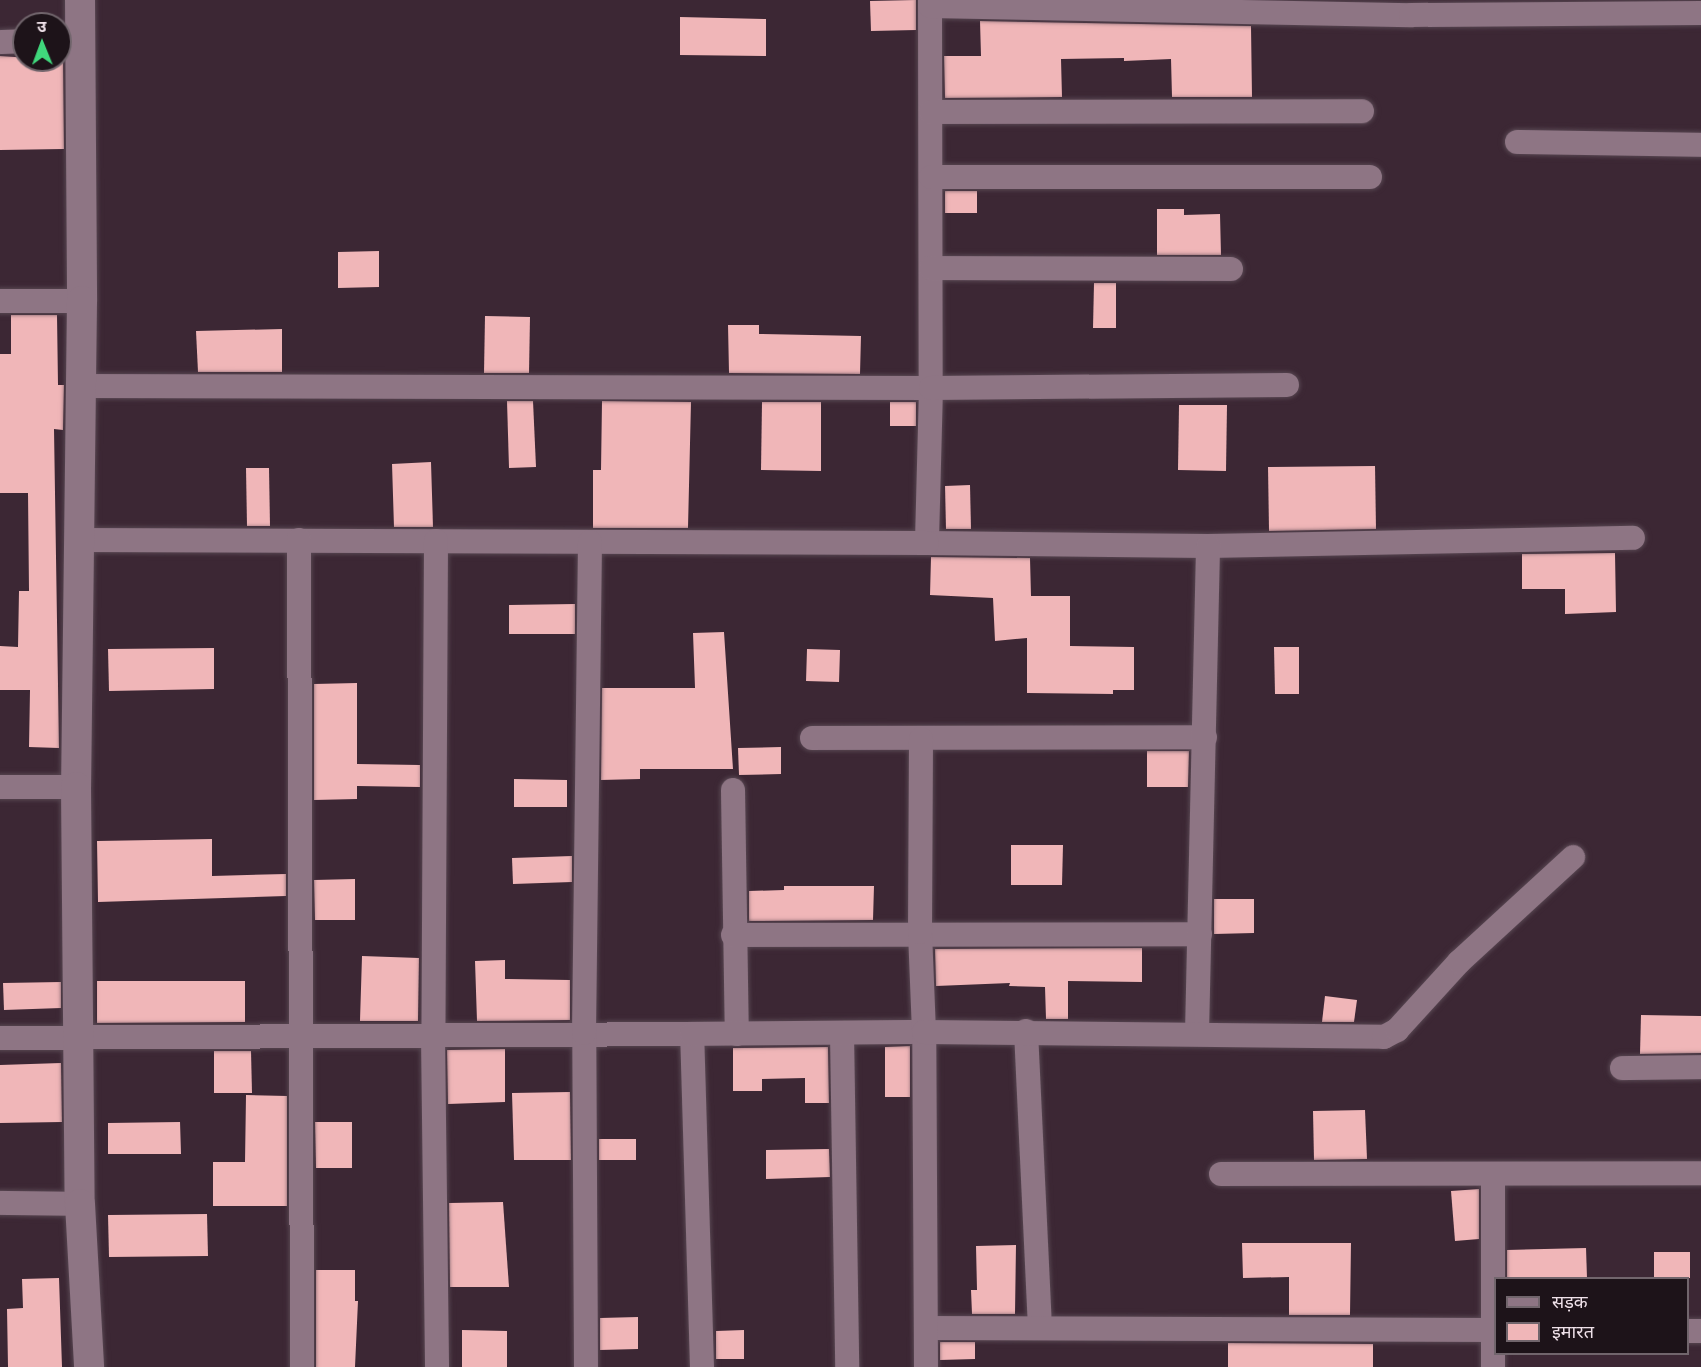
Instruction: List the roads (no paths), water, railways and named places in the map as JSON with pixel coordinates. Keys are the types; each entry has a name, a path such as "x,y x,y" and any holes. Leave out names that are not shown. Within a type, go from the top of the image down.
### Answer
{"street":[{"path":"72,32 80,0"},
{"path":"927,543 931,388 930,3 1411,15 1701,13"},
{"path":"71,72 82,301 76,787 80,1204 89,1367"},
{"path":"931,112 1362,111"},
{"path":"1517,142 1701,145"},
{"path":"931,177 1370,177"},
{"path":"931,268 1231,269"},
{"path":"0,301 82,301"},
{"path":"81,386 931,388 1287,385"},
{"path":"79,540 1208,546 1633,538"},
{"path":"299,540 302,1367"},
{"path":"436,541 433,1036 436,1367"},
{"path":"586,1367 584,1034 590,542"},
{"path":"1197,1033 1208,546"},
{"path":"812,738 1205,737"},
{"path":"921,739 920,932 924,1032 926,1367"},
{"path":"0,787 76,787"},
{"path":"733,790 733,935 737,1034"},
{"path":"0,1038 1026,1031 1384,1036 1397,1030 1459,962 1573,857"},
{"path":"733,935 920,932 1200,934"},
{"path":"1026,1031 1040,1328"},
{"path":"842,1033 847,1367"},
{"path":"692,1034 702,1367"},
{"path":"1622,1068 1701,1067"},
{"path":"1221,1174 1493,1176 1701,1173"},
{"path":"1493,1176 1493,1367"},
{"path":"0,1203 80,1204"},
{"path":"927,1328 1494,1330"}]}
